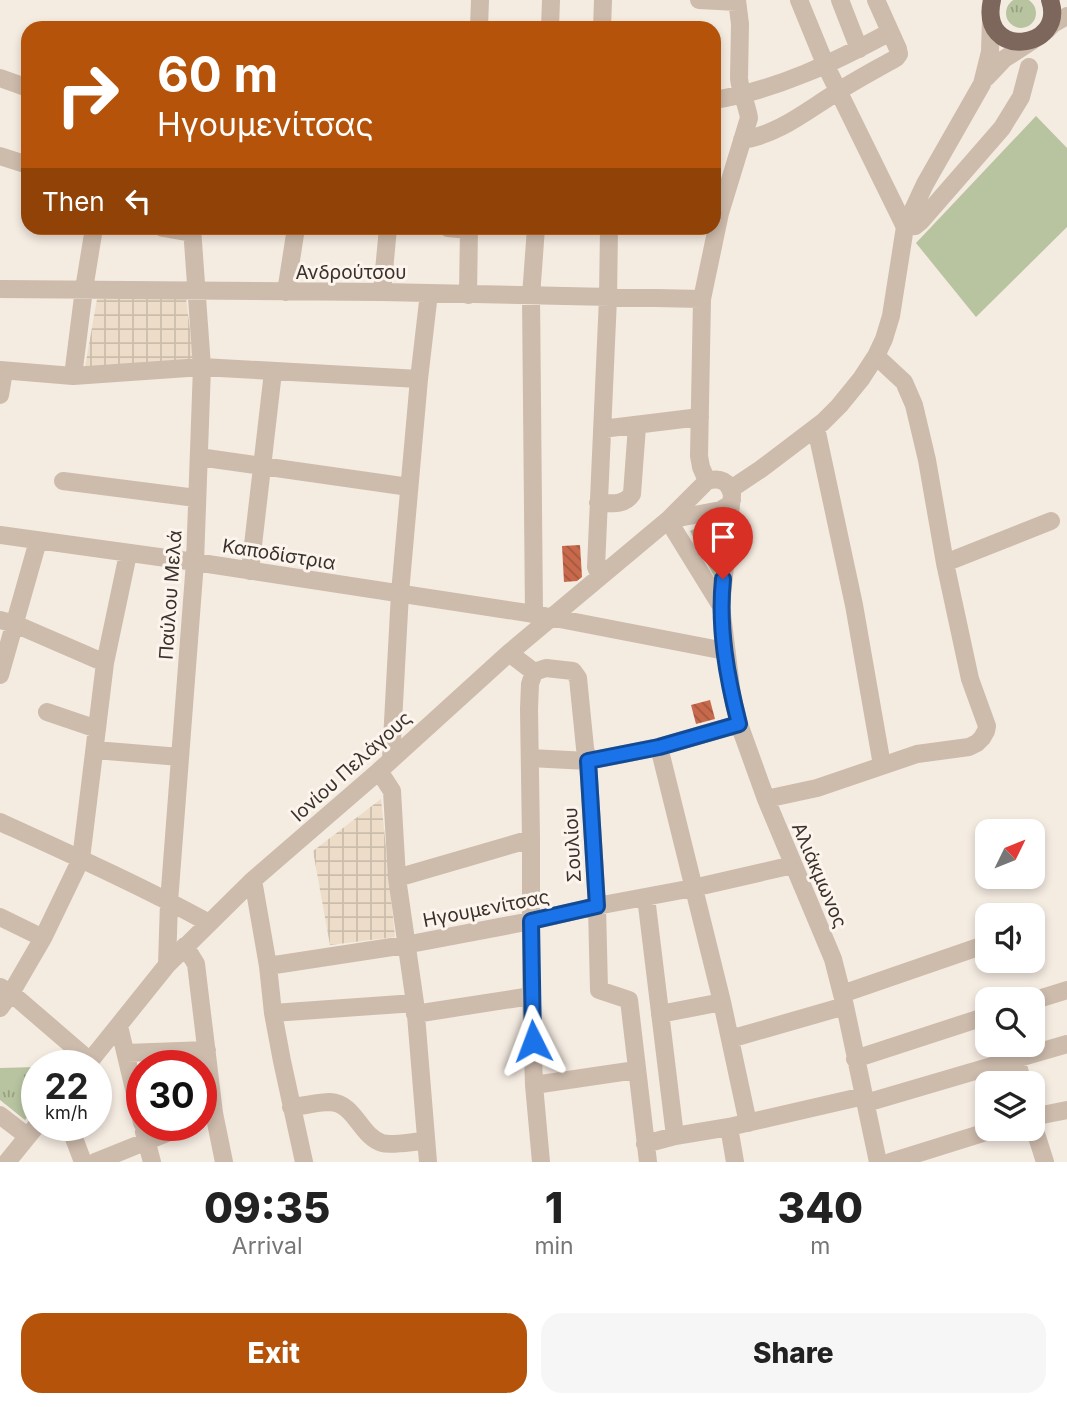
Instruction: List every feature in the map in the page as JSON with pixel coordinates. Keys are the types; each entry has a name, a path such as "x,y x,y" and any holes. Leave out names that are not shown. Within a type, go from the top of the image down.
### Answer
{"main road":[{"path":"990,7 995,29 1012,42 1022,43 1039,36 1051,23 1050,0"}],"street":[{"path":"479,21 480,0"},
{"path":"550,21 551,0"},
{"path":"602,21 603,0"},
{"path":"699,0 737,1 740,24 739,78 749,118 742,140 722,180"},
{"path":"799,0 838,92 905,228"},
{"path":"840,0 859,49"},
{"path":"742,140 756,138 780,127 900,54 877,0"},
{"path":"982,84 990,52 990,7"},
{"path":"668,520 725,509 732,495 761,469 816,428 861,379 884,339 891,316 905,228 925,184 982,84 1004,59 1067,16"},
{"path":"721,99 742,96 826,66 890,32"},
{"path":"905,228 915,226 921,221 1002,128 1021,97 1029,66"},
{"path":"0,78 21,86"},
{"path":"0,156 21,163"},
{"path":"73,376 93,235"},
{"name":"Παύλου Μελά","path":"167,965 169,902 195,562 199,457 202,368 192,235"},
{"path":"286,292 295,235"},
{"path":"382,292 387,235"},
{"path":"468,295 469,235"},
{"path":"535,235 531,296 542,616"},
{"path":"600,576 596,567 609,235"},
{"path":"715,235 702,299 699,456 707,481 725,481 732,495"},
{"name":"Ανδρούτσου","path":"0,289 382,292 702,299"},
{"path":"428,1162 415,1008 397,878 392,791 385,765 429,293"},
{"path":"766,799 817,788 916,754 969,747 977,743 986,731 987,726 970,679 914,405 904,382 876,356"},
{"path":"0,395 2,371 73,376 202,368 419,379"},
{"path":"250,571 273,372"},
{"path":"602,429 700,417"},
{"path":"598,503 624,503 632,495 637,426"},
{"path":"816,428 854,605 882,765"},
{"path":"199,457 409,487"},
{"path":"63,481 197,498"},
{"name":"Ιονίου Πελάγους","path":"99,1050 167,965 253,880 509,653 542,616 600,576 668,520 707,481"},
{"name":"Αλιάκμωνος","path":"732,495 721,606 732,695 739,724 766,799 833,959 878,1162"},
{"name":"Αλιάκμωνος","path":"668,520 721,606"},
{"path":"945,563 1051,522"},
{"name":"Καποδίστρια","path":"0,535 400,593 542,616 725,651"},
{"path":"0,675 8,622 38,541"},
{"path":"0,1008 6,990 43,938 82,859 105,663 128,554"},
{"path":"8,622 105,663"},
{"path":"509,653 534,672 530,684 531,996 534,1085 541,1162"},
{"name":"Σουλίου","path":"534,672 545,668 573,671 578,678 588,761 599,990 629,1000 646,1153"},
{"path":"47,712 97,729"},
{"path":"530,758 588,761 659,747 739,724"},
{"path":"659,747 722,1002 748,1123"},
{"path":"94,750 180,757"},
{"path":"0,822 82,859 209,923"},
{"path":"397,878 531,839"},
{"name":"Ηγουμενίτσας","path":"268,966 405,945 531,921 793,865"},
{"path":"253,880 273,1013 304,1162"},
{"path":"646,897 675,1136"},
{"path":"0,917 43,938"},
{"path":"186,946 196,964 207,1050"},
{"path":"730,1039 843,1000 975,949"},
{"path":"6,990 72,1050"},
{"path":"1045,997 1067,990"},
{"path":"273,1013 415,1008 531,996"},
{"path":"660,1014 722,1002"},
{"path":"855,1059 975,1020"},
{"path":"119,1026 126,1053"},
{"path":"1045,1049 1067,1044"},
{"path":"646,1153 675,1136 865,1099 1010,1057"},
{"path":"534,1085 636,1070"},
{"path":"292,1107 332,1102 342,1105 363,1130 383,1143 426,1141"},
{"path":"1045,1116 1067,1110"},
{"path":"0,1115 21,1125"},
{"path":"729,1127 735,1162"},
{"path":"890,1162 975,1136"},
{"path":"7,1162 23,1141"},
{"path":"75,1141 83,1162"},
{"path":"95,1162 126,1141"},
{"path":"146,1141 152,1162"},
{"path":"217,1141 224,1162"},
{"path":"1039,1141 1045,1162"}],"green space":[{"path":"1015,-1 1027,-1 1035,7 1035,19 1027,27 1015,27 1007,19 1007,7"},
{"path":"1036,116 1067,148 1067,227 976,317 916,243"},
{"path":"724,515 716,580 690,531"},
{"path":"21,1067 21,1117 0,1100 0,1068"}],"shaded area":[{"path":"186,298 194,361 85,367 97,299"},
{"path":"381,799 395,937 330,945 313,851"}],"building":[{"path":"580,545 582,577 577,581 564,582 562,546"},
{"path":"710,700 715,719 696,724 691,705"}],"route":[{"path":"533,1041 531,921 597,906 588,761 659,747 739,724 725,651 721,606 723,579"}]}
